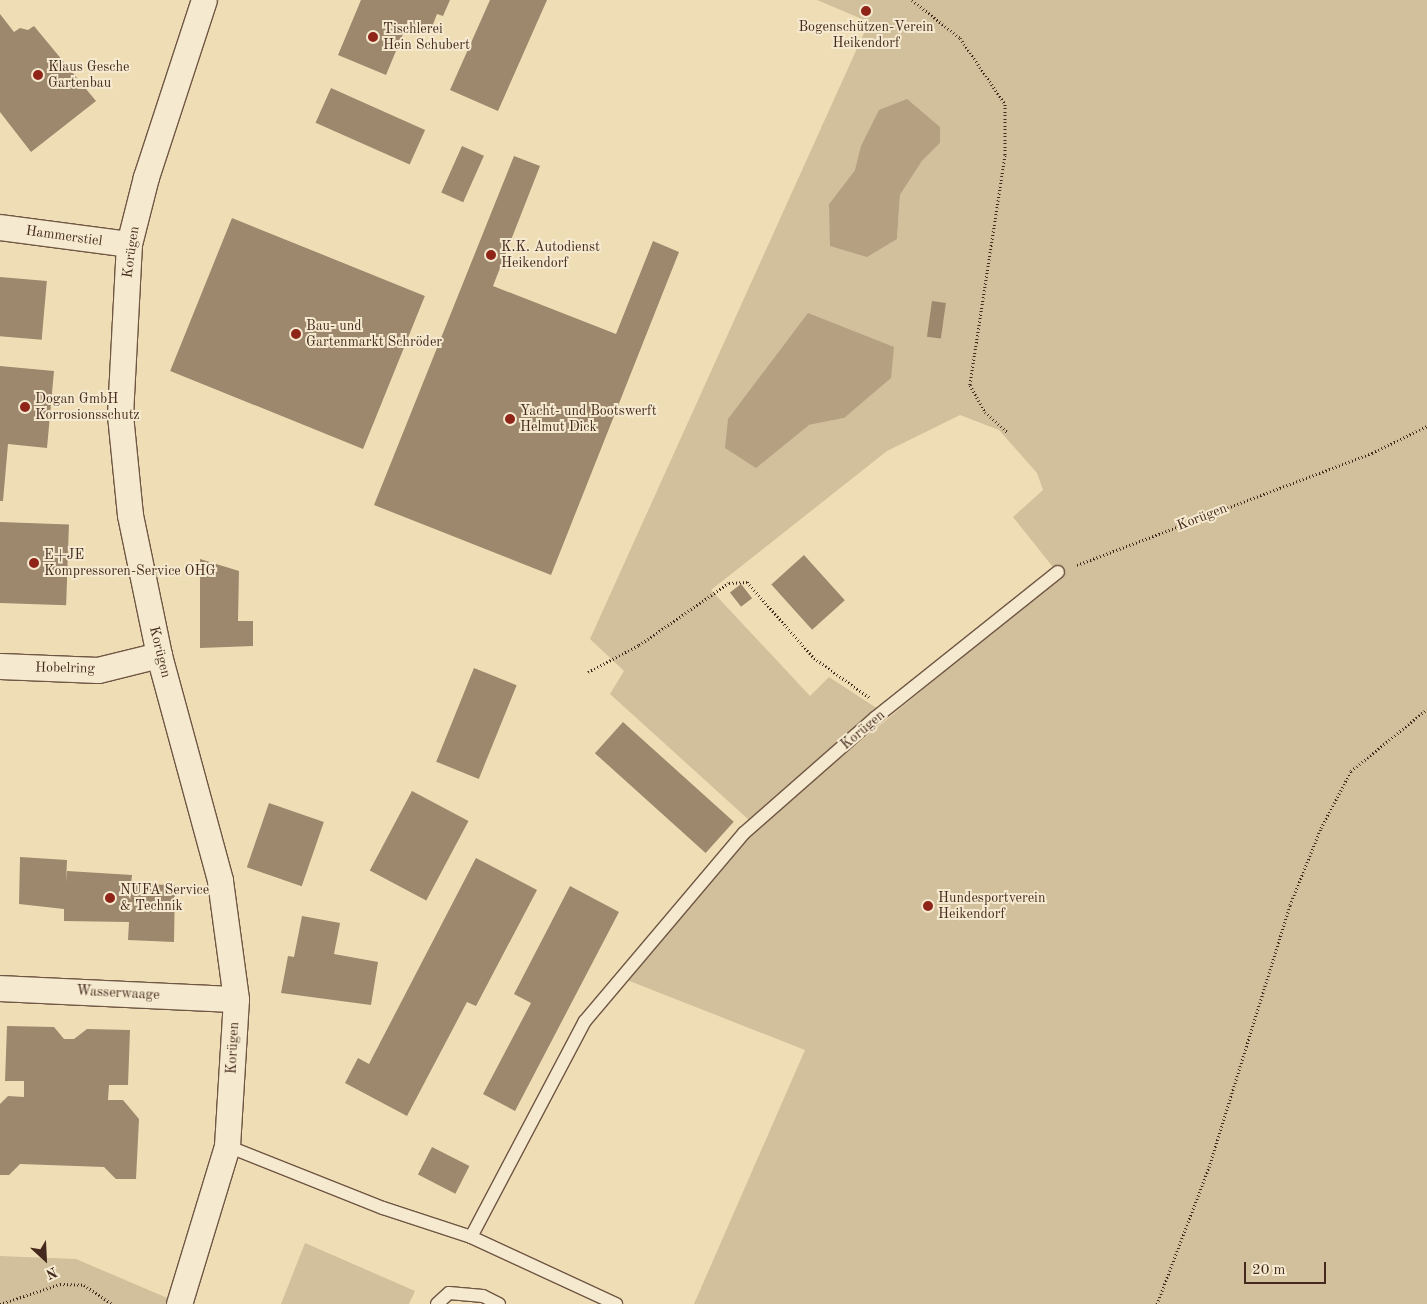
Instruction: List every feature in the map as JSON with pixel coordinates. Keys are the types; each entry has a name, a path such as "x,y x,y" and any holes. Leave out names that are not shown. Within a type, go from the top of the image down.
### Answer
{"street":[{"name":"Korügen","path":"179,1304 227,1146 236,999 220,880 159,655 130,515 120,416 129,244 149,168 204,0"},
{"name":"Hammerstiel","path":"0,227 129,244"},
{"name":"Hobelring","path":"0,666 98,670 159,655"},
{"name":"Wasserwaage","path":"0,988 236,999"}],"lane":[{"name":"Korügen","path":"471,1237 585,1021 744,833 887,709 1058,572"},
{"path":"227,1146 383,1208 471,1237 616,1304"},
{"path":"437,1304 450,1293 483,1296 500,1304"}],"path":[{"path":"912,0 960,38 1005,104 1005,155 970,385 985,412 1007,432"},
{"name":"Korügen","path":"1058,572 1372,453 1427,426"},
{"path":"588,672 639,645 729,583 747,582 814,658 887,709"},
{"path":"1157,1304 1209,1167 1290,906 1321,828 1351,771 1427,709"},
{"path":"0,1304 60,1284 84,1285 112,1304"}],"shaded area":[{"path":"817,0 1427,0 1427,1304 694,1304 805,1050 627,980 751,832 1060,576 1013,517 1043,490 1037,473 999,430 960,415 887,451 711,590 810,696 829,677 878,709 749,820 610,694 624,671 590,639 869,22","holes":["940,143 922,161 900,195 897,239 829,204 855,170","757,386 844,418 809,425 729,419"]},
{"path":"907,99 940,127 940,143 922,161 900,195 897,239 867,257 830,246 829,204 855,170 861,146 879,110"},
{"path":"808,313 894,347 891,378 844,418 809,425 756,468 725,448 728,419"},
{"path":"305,1243 415,1291 409,1304 281,1304"},
{"path":"0,1256 76,1259 172,1300 171,1304 0,1304"}],"building":[{"name":"Tischlerei Hein Schubert","path":"361,0 450,0 443,16 437,14 430,32 408,22 386,75 338,55"},
{"path":"490,0 547,0 498,111 450,90"},
{"name":"Klaus Gesche Gartenbau","path":"0,14 14,32 20,28 28,30 34,26 96,101 31,152 0,112"},
{"path":"331,88 425,130 410,165 316,123"},
{"path":"462,146 484,156 463,202 441,193"},
{"name":"Yacht- und Bootswerft Helmut Dick","path":"514,156 540,166 493,286 616,334 653,241 679,252 551,575 374,505"},
{"name":"Bau- und Gartenmarkt Schröder","path":"232,218 425,296 363,449 170,371"},
{"path":"0,277 47,281 42,340 0,336"},
{"path":"932,301 946,303 941,339 927,337"},
{"name":"Dogan GmbH Korrosionsschutz","path":"0,366 54,371 47,448 8,444 3,501 0,501"},
{"name":"E+JE Kompressoren-Service OHG","path":"0,522 69,524 66,605 0,603"},
{"path":"804,555 845,600 812,630 771,584"},
{"path":"200,559 239,571 238,621 253,621 253,646 200,648"},
{"path":"741,584 752,598 741,607 730,593"},
{"path":"474,668 517,685 479,779 436,762"},
{"path":"623,722 734,822 706,853 595,753"},
{"path":"412,791 469,821 426,901 370,870"},
{"path":"269,803 324,822 302,886 247,867"},
{"path":"20,857 67,860 66,883 67,871 132,875 131,884 175,885 174,942 128,940 129,922 64,921 64,909 19,904"},
{"path":"476,858 537,890 476,1006 467,1002 407,1116 345,1083 358,1058 369,1064"},
{"path":"570,886 619,912 515,1111 483,1094 531,1003 514,994"},
{"path":"302,916 340,923 334,954 378,962 371,1005 281,993 288,956 294,957"},
{"path":"7,1026 54,1027 64,1039 74,1039 87,1029 130,1030 128,1085 109,1085 108,1100 123,1100 139,1119 136,1179 116,1179 104,1167 20,1164 9,1175 0,1175 0,1104 8,1096 24,1097 24,1081 5,1081"},
{"path":"432,1147 469,1166 455,1194 418,1175"}],"place":[{"name":"Bogenschützen-Verein Heikendorf","path":"866,11"},
{"name":"Tischlerei Hein Schubert","path":"373,37"},
{"name":"Klaus Gesche Gartenbau","path":"38,75"},
{"name":"K.K. Autodienst Heikendorf","path":"491,255"},
{"name":"Bau- und Gartenmarkt Schröder","path":"296,334"},
{"name":"Dogan GmbH Korrosionsschutz","path":"25,407"},
{"name":"Yacht- und Bootswerft Helmut Dick","path":"510,419"},
{"name":"E+JE Kompressoren-Service OHG","path":"34,563"},
{"name":"NUFA Service & Technik","path":"110,898"},
{"name":"Hundesportverein Heikendorf","path":"928,906"}]}
